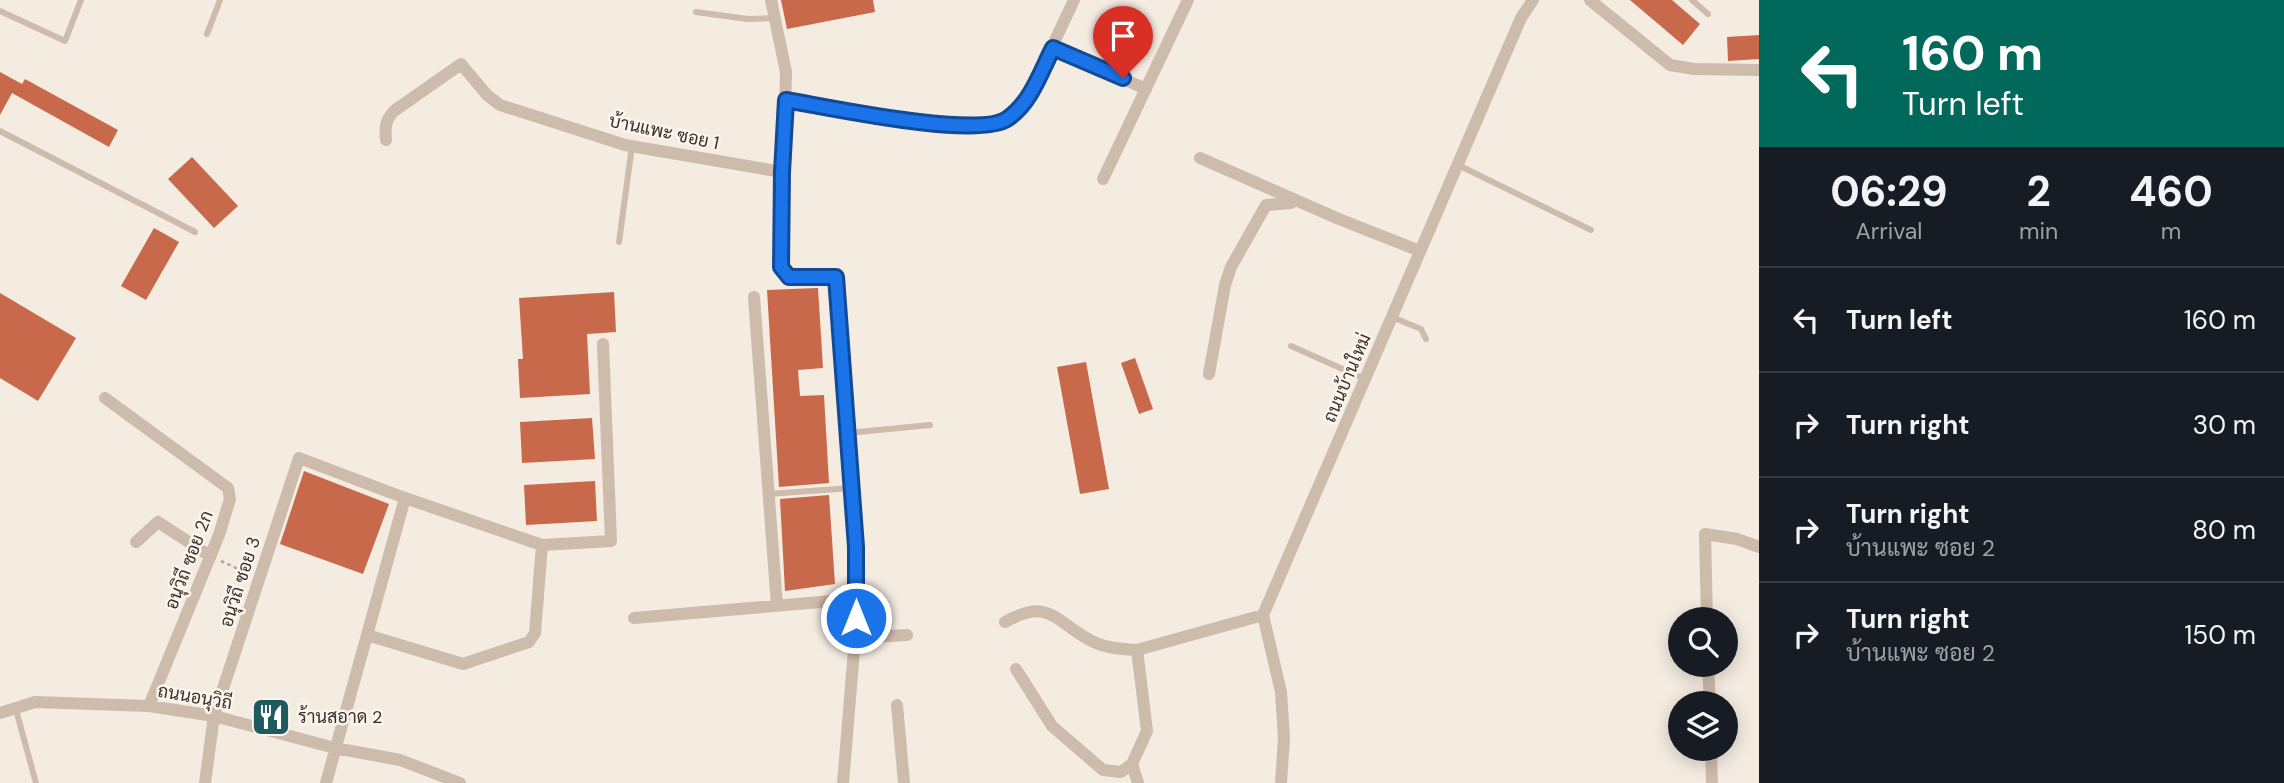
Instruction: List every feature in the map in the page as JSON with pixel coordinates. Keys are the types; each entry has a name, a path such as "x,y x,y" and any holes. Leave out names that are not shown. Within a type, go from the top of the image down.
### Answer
{"street":[{"path":"771,0 786,72 781,267 789,277 836,277 856,547 855,638 843,783"},
{"path":"786,100 950,126 981,127 1007,119 1028,98 1074,0"},
{"path":"1102,179 1188,0"},
{"name":"ถนนบ้านใหม่","path":"1263,615 1521,18 1533,0"},
{"path":"1590,0 1670,65 1694,69 1759,70"},
{"path":"1053,48 1146,89"},
{"name":"บ้านแพะ ซอย 1","path":"386,140 384,127 394,111 458,65 464,65 487,95 500,105 632,146 782,172"},
{"path":"1200,158 1420,251"},
{"path":"1209,374 1222,292 1231,267 1266,205 1291,203 1295,200"},
{"path":"754,297 777,606"},
{"path":"326,783 405,498 542,545 611,541 603,344"},
{"name":"อนุวิถี ซอย 2ก","path":"105,398 228,488 230,499 211,556 149,706"},
{"name":"อนุวิถี ซอย 3","path":"205,783 214,716 299,458 405,498"},
{"path":"136,542 158,522 211,556"},
{"path":"1707,607 1705,534 1737,539 1759,547"},
{"path":"366,635 463,664 529,642 535,633 542,545"},
{"path":"634,618 856,599"},
{"path":"1005,622 1023,612 1042,612 1058,618 1089,640 1114,648 1136,650 1263,615 1281,692 1284,738 1281,783"},
{"path":"855,638 906,635"},
{"path":"1016,668 1052,726 1102,770 1121,772 1132,764 1147,731 1136,650"},
{"name":"ถนนอนุวิถี","path":"0,713 36,702 149,706 214,716 335,748 400,760 460,783"},
{"path":"897,705 904,783"},
{"path":"1711,761 1712,783"},
{"path":"1132,764 1138,783"}],"lane":[{"path":"0,11 65,41 81,0"},
{"path":"207,34 219,0"},
{"path":"1692,0 1708,14"},
{"path":"696,12 748,19 775,18"},
{"path":"0,131 195,232"},
{"path":"619,242 632,146"},
{"path":"1458,165 1591,230"},
{"path":"1392,317 1421,329 1426,339"},
{"path":"1291,345 1365,379"},
{"path":"848,433 930,425"},
{"path":"768,494 852,488"},
{"path":"16,710 36,783"}],"path":[{"path":"211,556 259,579"}],"building":[{"path":"781,0 873,0 875,12 787,29"},
{"path":"1630,0 1672,0 1700,24 1683,45"},
{"path":"1759,35 1759,59 1728,61 1727,37"},
{"path":"0,72 22,84 25,79 118,130 109,147 12,93 0,115"},
{"path":"192,157 238,206 214,228 168,179"},
{"path":"154,228 179,242 146,300 121,286"},
{"path":"818,288 823,368 798,370 800,396 824,395 829,483 779,487 767,290"},
{"path":"614,292 616,332 587,334 590,394 520,398 518,359 523,359 519,298"},
{"path":"0,293 76,338 38,401 0,378"},
{"path":"1135,358 1153,409 1139,414 1121,363"},
{"path":"1086,362 1109,489 1080,494 1057,367"},
{"path":"592,418 595,459 522,463 520,422"},
{"path":"304,471 389,504 363,574 280,544"},
{"path":"595,481 597,521 526,525 524,485"},
{"path":"829,495 835,584 785,591 780,499"}],"place":[{"name":"ร้านสอาด 2","path":"271,717"}],"route":[{"path":"856,618 856,547 836,277 789,277 781,267 786,100 950,126 981,127 1007,119 1028,98 1053,48 1123,78"}]}
